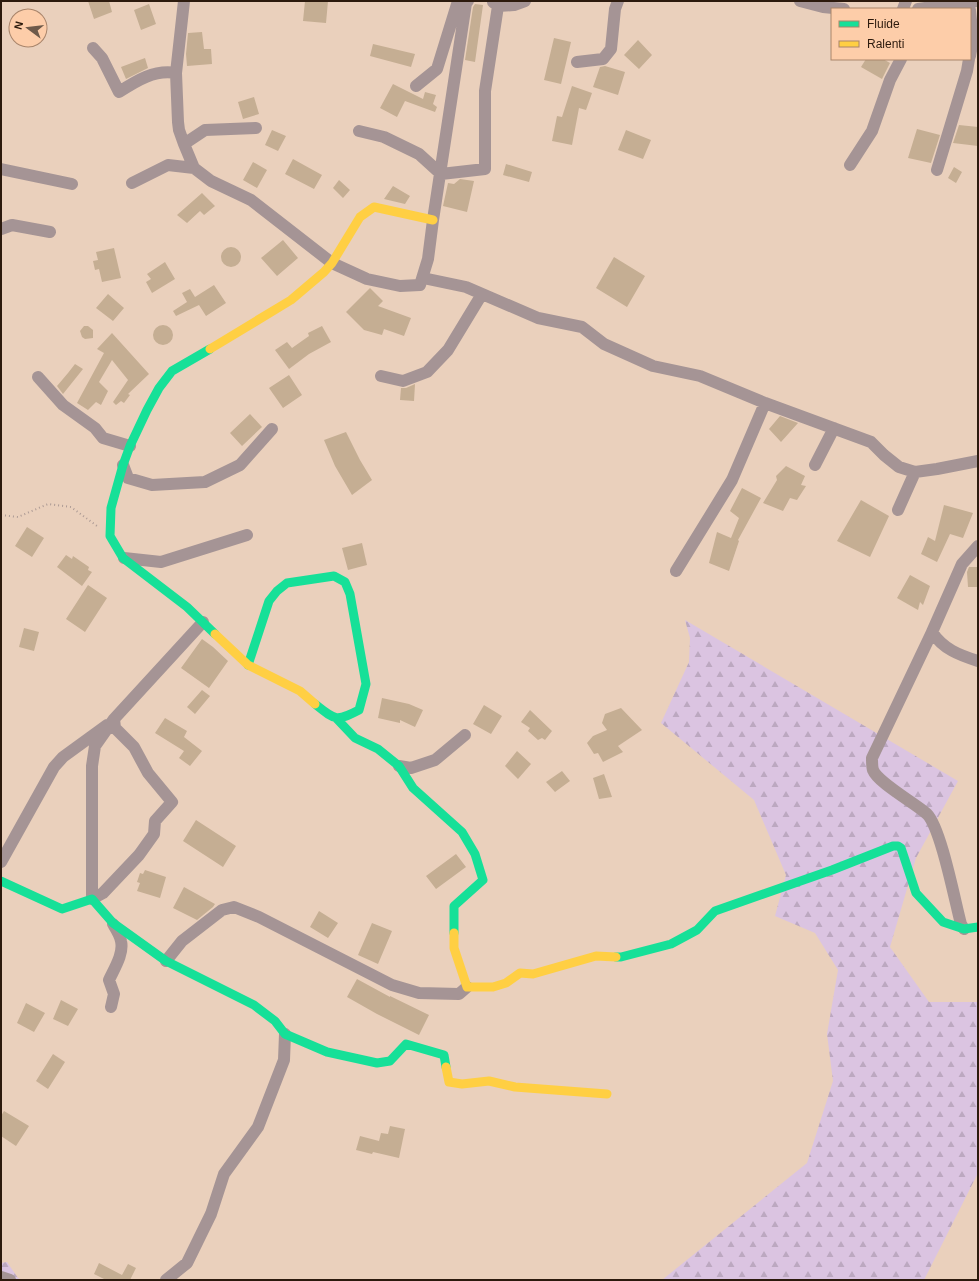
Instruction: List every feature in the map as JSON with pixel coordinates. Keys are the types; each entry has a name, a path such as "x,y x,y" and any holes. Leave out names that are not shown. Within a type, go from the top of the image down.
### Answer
{"street":[{"path":"184,1 176,72 178,122 179,130 194,168 211,181 251,200 332,262 367,279 400,286 420,285 428,259 468,1"},
{"path":"416,86 437,69 458,1"},
{"path":"359,131 384,137 419,154 441,174 485,169 485,91 495,4 514,5 525,1"},
{"path":"577,62 603,59 611,48 615,9 618,1"},
{"path":"800,1 834,8"},
{"path":"936,8 971,6 974,27 971,51"},
{"path":"93,48 102,58 118,92 142,78 167,71 176,72"},
{"path":"850,165 872,130 890,80 901,60"},
{"path":"937,170 967,71 969,60"},
{"path":"184,144 205,130 256,128"},
{"path":"132,183 168,165 194,168"},
{"path":"1,168 72,184"},
{"path":"433,220 374,206 360,217 332,262 324,272 290,300 172,372 159,388 146,410 130,446 111,508 110,536 123,558 187,607 236,655 248,665 300,691 325,712 337,719 355,738 378,749 399,766 413,788 462,832 475,854 482,880 454,906 454,948 467,987"},
{"path":"1,229 12,225 50,232"},
{"path":"423,278 466,287 538,318 582,327 604,344 654,366 700,376 765,403 871,442 898,467 915,472 978,461"},
{"path":"381,376 403,381 426,372 448,350 482,294"},
{"path":"38,377 63,405 95,428 103,438 130,446"},
{"path":"676,571 732,480 765,403"},
{"path":"815,465 834,428"},
{"path":"123,465 128,478 152,485 205,482 240,465 272,429"},
{"path":"898,510 915,472"},
{"path":"123,558 161,562 247,535"},
{"path":"964,929 961,924 941,845 936,830 928,815 880,779 873,769 872,758 932,632 962,564 978,546"},
{"path":"248,665 269,601 277,591 287,583 325,577 334,576 345,582 350,594 366,684 359,710 344,718 337,719"},
{"path":"203,622 114,719 96,746 92,766 92,899 113,923 166,961 254,1005 275,1021 285,1034 327,1052 377,1063 390,1061 406,1044 444,1056 449,1082 462,1084 489,1080 515,1087 606,1094"},
{"path":"932,632 941,644 954,653 978,662"},
{"path":"1,862 54,767 63,757 114,719"},
{"path":"1,881 62,909 92,899 103,893 139,855 154,834 155,821 172,802 148,773 134,747 115,728 114,719"},
{"path":"399,766 411,768 436,760 465,735"},
{"path":"166,961 182,941 222,910 234,907 259,917 392,985 419,993 459,994 467,987 493,987 506,983 520,973 533,974 596,956 621,957 671,944 697,930 715,911 832,870 893,846 898,846 901,848 916,893 943,922 964,929 978,927"},
{"path":"111,1007 114,994 109,980 118,962 122,948 121,941 113,923"},
{"path":"166,1280 187,1263 211,1214 224,1174 258,1127 284,1060 285,1034"},
{"path":"1,1277 10,1280"}],"path":[{"path":"1,515 18,517 48,504 71,507 110,536"}],"green space":[{"path":"685,620 958,781 916,858 890,947 929,1002 978,1002 978,1173 924,1280 662,1280 807,1163 833,1081 827,1034 838,970 815,933 775,916 786,875 754,800 661,723 689,662 690,638"},
{"path":"7,1262 18,1278 22,1280 1,1280 1,1263"}],"building":[{"path":"88,1 109,1 112,12 94,19"},
{"path":"305,1 328,1 326,23 303,21"},
{"path":"149,4 156,24 141,30 134,10"},
{"path":"475,4 483,5 475,62 465,60 473,7"},
{"path":"202,32 204,49 211,49 212,64 187,66 186,54 188,33"},
{"path":"554,38 571,42 561,84 544,80"},
{"path":"638,40 652,55 639,69 624,55"},
{"path":"373,44 415,54 411,67 370,56"},
{"path":"145,58 148,68 126,79 121,67"},
{"path":"865,60 885,60 890,63 882,79 861,67"},
{"path":"605,66 625,72 618,95 593,87 600,67"},
{"path":"393,84 423,99 425,92 436,95 433,104 437,107 435,112 405,101 397,117 380,108"},
{"path":"572,86 592,93 586,110 579,108 572,145 552,141 557,116 562,117"},
{"path":"254,97 259,114 243,119 238,102"},
{"path":"959,125 978,127 978,146 953,143"},
{"path":"917,129 940,135 931,163 908,158"},
{"path":"272,130 286,136 278,151 265,145"},
{"path":"626,130 651,140 643,159 618,150"},
{"path":"293,159 322,175 314,189 285,174"},
{"path":"253,162 267,170 257,188 243,180"},
{"path":"506,164 532,172 529,182 503,175"},
{"path":"954,167 962,172 956,183 948,178"},
{"path":"460,179 474,181 467,212 443,206 448,183 454,184"},
{"path":"339,180 350,190 343,198 333,188"},
{"path":"393,186 410,196 405,204 384,199"},
{"path":"202,193 215,206 204,215 200,211 187,223 177,215"},
{"path":"283,240 298,258 277,276 261,258"},
{"path":"231,247 238,250 241,257 238,264 231,267 224,264 221,257 224,250"},
{"path":"114,248 121,278 102,282 99,269 95,270 93,261 98,260 96,252"},
{"path":"614,257 645,276 627,307 596,288"},
{"path":"165,262 175,279 152,293 146,282 151,279 147,274"},
{"path":"214,285 226,303 206,316 199,305 176,316 173,311 187,302 182,293 190,289 195,297"},
{"path":"370,288 383,301 378,306 411,318 404,336 384,329 382,335 364,330 346,312"},
{"path":"108,294 124,308 113,321 96,308"},
{"path":"163,325 170,328 173,335 170,342 163,345 156,342 153,335 156,328"},
{"path":"84,326 88,326 93,330 93,338 85,339 82,337 80,331"},
{"path":"322,326 331,342 309,354 289,369 275,350 287,342 292,348 309,336 308,333"},
{"path":"112,333 149,374 128,394 130,395 124,403 121,401 116,405 113,402 128,380 112,360 99,382 108,391 101,405 96,402 88,410 77,403 104,353 97,349"},
{"path":"75,364 83,369 63,394 57,386"},
{"path":"289,375 302,395 283,408 269,388"},
{"path":"415,384 414,401 400,400 401,388 406,388"},
{"path":"250,414 262,427 242,446 230,433"},
{"path":"780,416 798,423 781,442 769,429"},
{"path":"346,432 372,480 352,495 335,466 324,440"},
{"path":"786,466 805,476 801,485 806,486 797,500 790,498 783,511 763,503 777,480 776,476"},
{"path":"742,488 761,498 738,540 739,541 729,571 709,563 717,532 731,538 739,518 730,511"},
{"path":"861,500 889,516 870,557 837,541"},
{"path":"944,505 973,513 963,538 950,534 937,562 921,554 928,537 935,541"},
{"path":"27,527 44,538 32,557 15,546"},
{"path":"362,543 367,565 348,570 342,548"},
{"path":"66,555 72,559 73,556 89,567 88,570 92,572 82,586 57,567"},
{"path":"969,567 978,567 978,587 968,587 967,572"},
{"path":"910,575 930,586 923,605 920,602 918,610 897,598"},
{"path":"88,585 107,598 85,632 66,619"},
{"path":"24,628 39,632 34,651 19,647"},
{"path":"202,639 228,661 209,688 181,668"},
{"path":"202,690 210,696 195,714 187,707"},
{"path":"382,698 409,704 423,710 415,727 400,720 400,723 378,718"},
{"path":"484,705 502,716 491,734 473,724"},
{"path":"621,708 642,730 618,746 623,752 603,762 598,753 594,754 587,743 593,736 607,730 602,723 605,714"},
{"path":"530,710 552,731 545,740 542,738 538,740 528,731 530,728 521,722"},
{"path":"165,718 187,731 184,737 202,751 190,766 179,758 184,751 155,733"},
{"path":"517,751 531,764 518,779 505,766"},
{"path":"562,771 570,781 555,792 546,782"},
{"path":"604,774 612,797 599,799 593,778"},
{"path":"196,820 236,846 223,867 183,841"},
{"path":"456,854 466,867 436,889 426,876"},
{"path":"145,870 166,877 160,898 137,891 140,883 137,882 140,873 143,874"},
{"path":"184,887 215,904 197,920 173,908"},
{"path":"319,911 338,923 328,938 310,927"},
{"path":"372,923 392,931 378,964 358,955"},
{"path":"357,979 390,997 429,1015 419,1035 347,997"},
{"path":"61,1000 78,1009 68,1026 53,1019"},
{"path":"26,1003 45,1013 34,1032 17,1023"},
{"path":"53,1054 65,1062 48,1089 36,1081"},
{"path":"4,1111 29,1126 16,1146 1,1136 1,1116"},
{"path":"390,1126 405,1129 399,1158 356,1150 360,1136 379,1141 381,1133 388,1134"},
{"path":"99,1263 122,1275 128,1264 136,1268 130,1280 106,1280 94,1274"}],"traffic: fast":[{"path":"210,349 172,371 159,388 147,410 123,465 111,508 110,536 123,558 187,607 215,634"},
{"path":"248,665 269,601 277,591 287,583 334,576 345,582 350,594 366,684 359,710 340,718 332,716 315,704"},
{"path":"337,719 355,738 378,749 399,766 413,788 462,832 475,854 483,880 454,906 454,933"},
{"path":"616,957 671,944 697,930 715,911 832,870 893,846 898,846 901,848 916,893 943,922 964,929 978,927"},
{"path":"1,881 62,909 92,899 113,923 166,961 254,1005 275,1021 285,1034 327,1052 377,1063 390,1061 406,1044 444,1055 446,1067"}],"traffic: slow":[{"path":"210,349 291,300 324,272 332,263 360,217 374,207 433,220"},
{"path":"215,634 248,665 300,691 315,704"},
{"path":"454,933 454,948 467,987 493,987 506,983 520,973 533,974 596,956 616,957"},
{"path":"446,1067 449,1082 462,1084 489,1081 515,1087 607,1094"}]}
